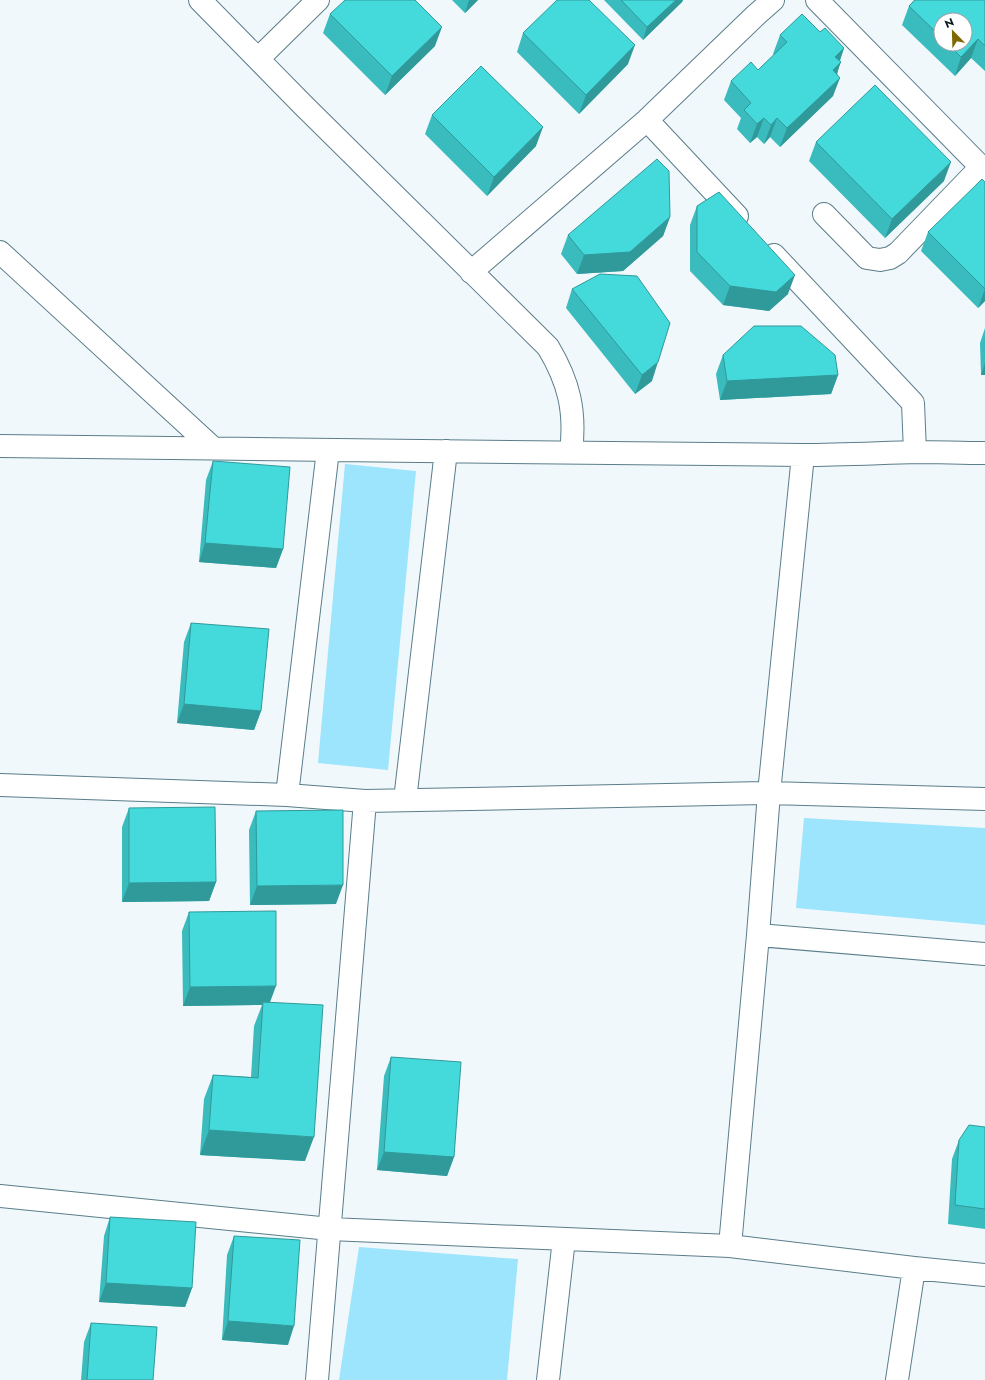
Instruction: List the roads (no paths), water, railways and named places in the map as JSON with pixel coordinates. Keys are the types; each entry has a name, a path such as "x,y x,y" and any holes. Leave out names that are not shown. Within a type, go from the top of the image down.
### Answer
{"street":[{"path":"200,0 471,272 548,347 558,364 565,381 571,404 573,416 571,452"},
{"path":"258,59 318,0"},
{"path":"471,272 647,120 773,0"},
{"path":"817,0 983,169 898,253 890,258 880,260 868,258 824,214"},
{"path":"647,120 913,403 915,452"},
{"path":"0,252 213,448"},
{"path":"0,446 803,455 915,452 985,453"},
{"path":"287,795 328,450"},
{"path":"404,800 446,451"},
{"path":"730,1246 769,794 803,455"},
{"path":"0,785 287,795 365,801 769,794 985,799"},
{"path":"317,1380 365,801"},
{"path":"758,935 985,954"},
{"path":"0,1196 330,1229 730,1246 985,1275"},
{"path":"548,1380 564,1240"},
{"path":"897,1380 914,1268"}]}
